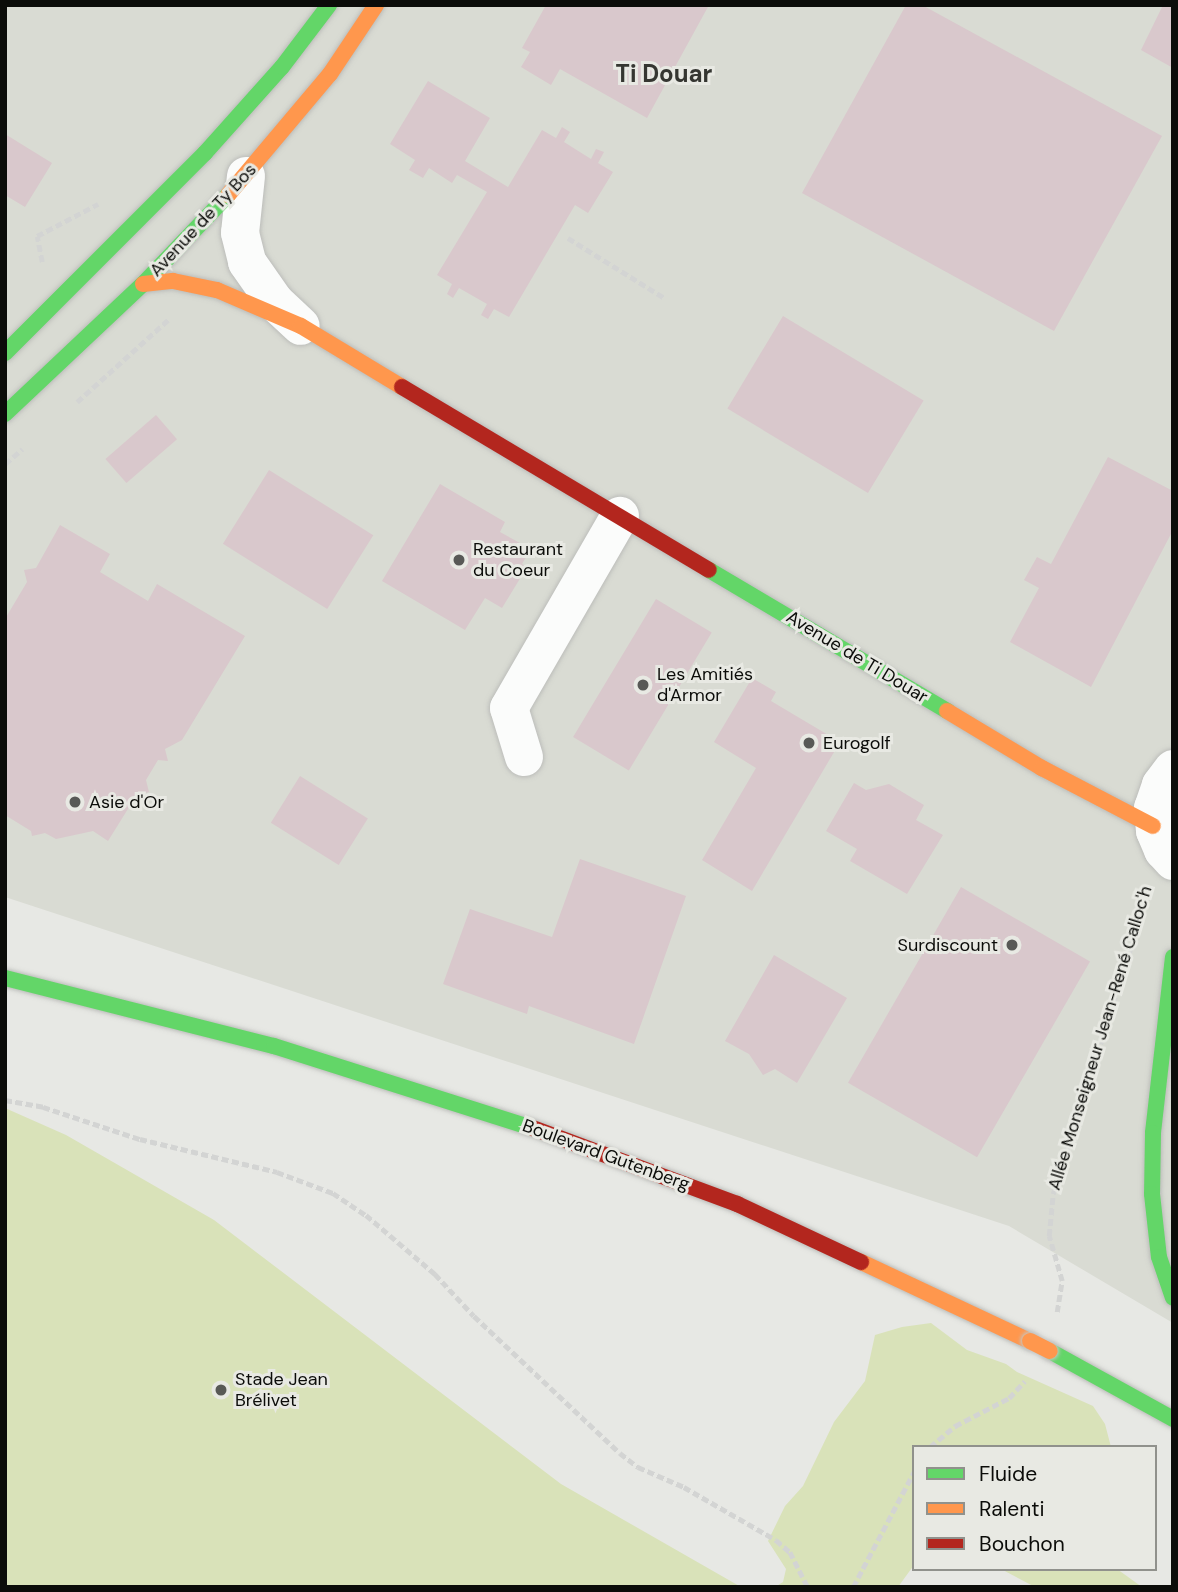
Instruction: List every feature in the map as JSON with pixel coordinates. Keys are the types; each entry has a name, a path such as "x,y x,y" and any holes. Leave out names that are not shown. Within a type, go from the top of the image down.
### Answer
{"main road":[{"path":"5,353 205,153 282,67 329,5"},
{"name":"Avenue de Ty Bos","path":"5,414 143,284 246,176 330,74 376,5"},
{"name":"Avenue de Ti Douar","path":"143,284 173,281 193,283 217,290 301,326 1095,796 1163,846"},
{"path":"1173,957 1153,1133 1152,1194 1159,1258 1173,1298"},
{"name":"Boulevard Gutenberg","path":"5,978 274,1046 430,1092 557,1135 737,1204 1030,1340 1173,1419"}],"street":[{"name":"Avenue de Ti Douar","path":"246,176 240,221 244,256 275,302 301,326"},
{"path":"524,757 509,708 620,516"},
{"path":"1095,796 1167,777"},
{"path":"1163,846 1153,808 1167,777"}],"path":[{"path":"36,270 43,260 37,236 73,219 108,196"},
{"path":"568,238 666,299"},
{"path":"75,403 176,314"},
{"path":"5,464 25,447"},
{"name":"Allée Monseigneur Jean-René Calloc'h","path":"1058,1312 1062,1281 1049,1237 1053,1194 1136,931 1151,867 1163,846"},
{"path":"5,1100 43,1107 140,1139 277,1172 333,1193 366,1215 435,1274 474,1316 620,1453 638,1467 684,1487 776,1540 790,1552 808,1587"},
{"path":"932,1445 955,1426 1009,1398 1025,1381"},
{"path":"853,1587 912,1476"}],"shaded area":[{"path":"5,5 1173,5 1173,1323 1009,1226 5,897"}],"green space":[{"name":"Stade Jean Brélivet","path":"5,1108 66,1135 214,1220 561,1484 741,1587 5,1587"},
{"path":"931,1323 967,1350 1006,1364 1017,1372 1093,1406 1105,1424 1110,1445 912,1445 912,1568 898,1587 775,1587 783,1582 786,1569 768,1541 785,1506 803,1486 834,1422 865,1381 875,1335 902,1327"},
{"path":"1005,1571 1120,1571 1142,1587 1035,1587"}],"building":[{"path":"546,5 709,5 647,118 560,69 551,85 521,67 530,52 522,48"},
{"path":"906,5 922,5 1162,136 1054,331 802,193"},
{"path":"1163,5 1173,5 1173,68 1141,50"},
{"path":"428,81 490,118 465,161 508,187 542,130 556,138 562,127 570,132 564,142 591,159 596,149 604,152 598,163 613,172 588,213 575,205 509,317 494,309 488,319 481,315 487,304 459,288 453,298 447,294 452,284 437,275 487,192 457,175 452,183 429,168 423,178 409,170 415,160 390,144"},
{"path":"5,134 52,163 25,207 5,195"},
{"path":"783,316 924,400 868,493 727,409"},
{"path":"156,415 177,439 126,483 105,459"},
{"path":"1108,457 1173,491 1173,530 1091,687 1010,642 1039,588 1024,580 1037,557 1051,564"},
{"path":"269,470 373,535 327,609 223,544"},
{"name":"Restaurant du Coeur","path":"440,484 505,522 500,532 531,549 522,564 527,567 502,608 485,598 465,630 382,581"},
{"path":"60,525 110,554 100,572 148,601 157,584 245,636 182,740 165,749 168,761 158,760 146,780 149,792 136,796 108,841 93,831 56,839 45,833 32,836 31,831 5,815 5,619 27,582 24,570 36,568"},
{"name":"Les Amitiés d'Armor","path":"656,599 712,632 629,770 573,737"},
{"path":"752,678 776,692 771,701 840,742 752,891 702,860 756,768 714,742"},
{"path":"300,776 368,818 339,865 271,823"},
{"path":"854,783 866,790 889,784 924,805 916,820 943,835 907,894 850,861 857,849 826,831"},
{"path":"580,859 686,896 634,1044 529,1006 527,1014 443,984 470,909 552,937"},
{"path":"961,887 1090,962 977,1157 848,1083"},
{"path":"774,955 847,998 797,1083 775,1069 763,1075 749,1054 725,1041"}],"traffic: fast":[{"path":"5,353 205,153 282,67 329,5"},
{"path":"5,414 143,284 228,195"},
{"path":"709,570 947,711"},
{"path":"1173,957 1153,1133 1152,1194 1159,1257 1173,1298"},
{"path":"5,978 274,1046 530,1127"},
{"path":"1050,1351 1173,1419"}],"traffic: slow":[{"path":"228,195 330,74 376,5"},
{"path":"143,284 173,281 217,290 301,326 402,387"},
{"path":"947,711 1042,768 1153,826"},
{"path":"861,1262 1030,1341"},
{"path":"1030,1341 1050,1351"}],"traffic: jam":[{"path":"402,387 709,570"},
{"path":"530,1127 737,1204 861,1262"}],"place":[{"name":"Restaurant du Coeur","path":"459,560"},
{"name":"Les Amitiés d'Armor","path":"643,685"},
{"name":"Eurogolf","path":"809,743"},
{"name":"Asie d'Or","path":"75,802"},
{"name":"Surdiscount","path":"1012,945"},
{"name":"Stade Jean Brélivet","path":"221,1390"}],"district":[{"name":"Ti Douar","path":"664,74"}]}
